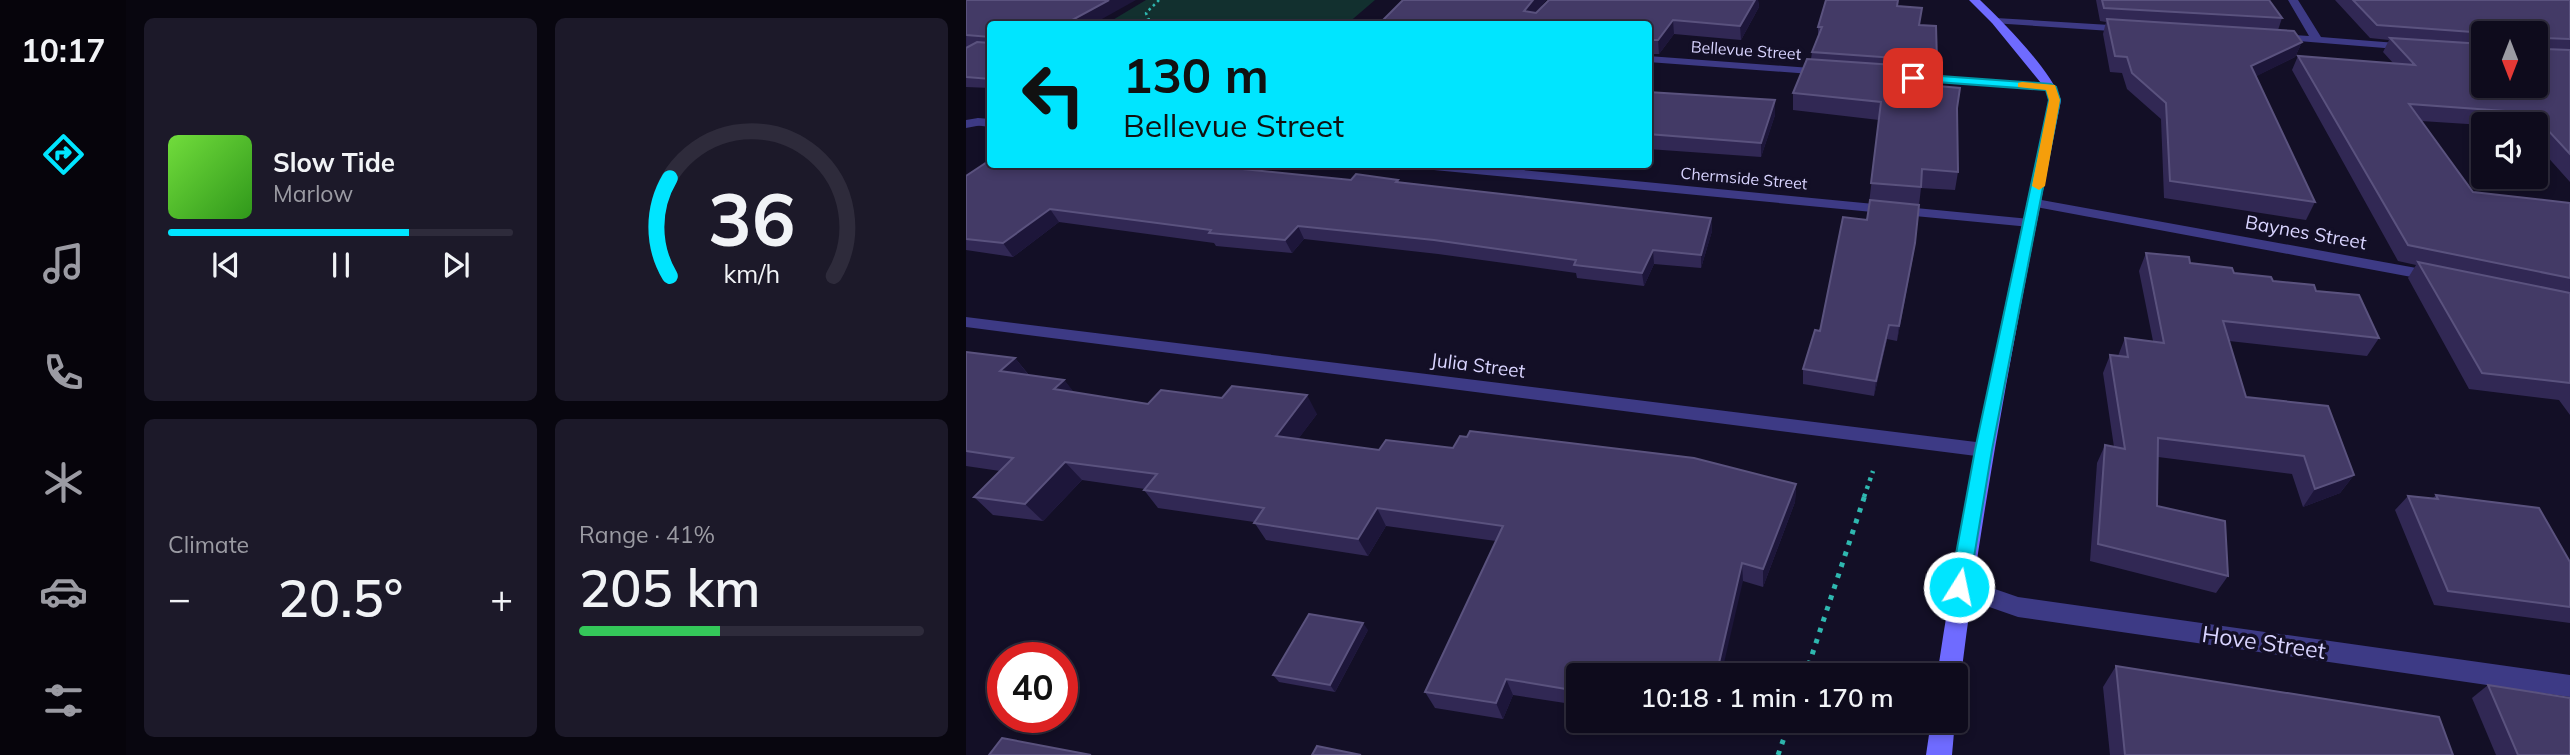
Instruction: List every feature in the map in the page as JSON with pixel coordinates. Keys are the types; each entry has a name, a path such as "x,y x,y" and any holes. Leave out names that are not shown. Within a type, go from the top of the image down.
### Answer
{"street":[{"path":"1950,663 1959,587 1984,450 2036,202 2054,100 2051,87 1996,22 1973,0"},
{"path":"2293,0 2317,40"},
{"path":"1996,22 2138,29"},
{"path":"2262,37 2428,48"},
{"name":"Bellevue Street","path":"1652,58 1832,72"},
{"path":"1899,77 2051,87"},
{"name":"Chermside Street","path":"1455,168 2030,223"},
{"name":"Baynes Street","path":"2036,202 2245,242 2329,254 2449,279"},
{"name":"Julia Street","path":"966,322 1984,450"},
{"name":"Hove Street","path":"1959,587 2029,608 2570,686"},
{"path":"1938,755 1941,733"}],"path":[{"path":"1154,21 1148,19 1146,13 1159,0"},
{"path":"1809,663 1873,471"},
{"path":"1778,755 1786,733"}],"green space":[{"path":"1146,0 1375,0 1350,21 1111,21"}],"building":[{"path":"966,0 1109,0 1070,21 987,21 987,37 966,35"},
{"path":"1403,0 1533,0 1524,11 1536,13 1549,0 1755,0 1740,26 1673,20 1658,40 1652,40 1652,21 1382,21"},
{"path":"1826,0 1898,0 1897,6 1922,8 1919,25 1936,26 1937,61 1812,52 1822,27 1818,27"},
{"path":"2102,0 2269,0 2282,18 2104,8"},
{"path":"2353,0 2570,0 2570,39 2548,38 2548,21 2471,21 2471,32 2377,25"},
{"path":"2107,19 2294,31 2302,42 2251,66 2315,202 2170,181 2166,103 2132,73 2127,57 2115,56"},
{"path":"2390,38 2471,43 2471,98 2548,98 2548,49 2570,50 2570,154 2548,130 2548,112 2409,104 2473,192 2570,203 2570,278 2408,245 2298,56 2415,65"},
{"path":"977,42 987,43 987,79 966,77 966,48"},
{"path":"1807,59 1938,68 1938,86 1960,88 1957,108 1958,172 1922,169 1921,187 1871,183 1881,102 1793,93"},
{"path":"1652,92 1775,100 1761,143 1652,134"},
{"path":"987,162 987,168 1232,168 1351,180 1356,174 1398,180 1396,182 1711,218 1701,255 1653,250 1642,273 1574,265 1576,260 1434,240 1298,226 1285,240 1209,233 1211,230 1050,209 1003,243 966,239 966,176"},
{"path":"1870,200 1919,205 1915,243 1899,326 1889,325 1876,381 1803,369 1815,330 1820,331 1843,217 1867,220"},
{"path":"2146,253 2189,257 2190,263 2232,268 2234,273 2271,277 2273,281 2314,285 2316,291 2359,295 2379,338 2223,321 2246,397 2328,406 2354,475 2315,489 2304,456 2158,438 2157,506 2225,521 2228,576 2098,544 2105,445 2125,449 2110,355 2128,357 2125,338 2164,343"},
{"path":"2418,262 2570,293 2570,383 2482,373"},
{"path":"966,352 1015,358 1000,371 1064,380 1054,389 1148,404 1161,390 1222,398 1232,386 1307,395 1276,436 1379,450 1386,440 1453,448 1460,436 1467,437 1470,431 1694,458 1796,484 1763,569 1742,563 1719,663 1566,663 1566,689 1506,679 1496,703 1425,692 1503,526 1377,508 1358,539 1254,523 1264,508 1144,490 1157,474 1065,462 1025,504 974,497 1013,458 966,451"},
{"path":"2436,495 2539,508 2570,562 2570,607 2448,591 2408,496 2438,499"},
{"path":"1309,614 1363,623 1330,685 1273,675"},
{"path":"2116,666 2439,717 2453,755 2125,755"},
{"path":"2488,685 2570,698 2570,755 2518,755"},
{"path":"1002,738 1091,755 989,755"},
{"path":"1317,746 1361,755 1312,755"}],"slow traffic":[{"path":"2022,85 2051,87 2054,100 2039,186"}],"route":[{"path":"1913,78 2051,87 2054,100 1959,587"}]}
